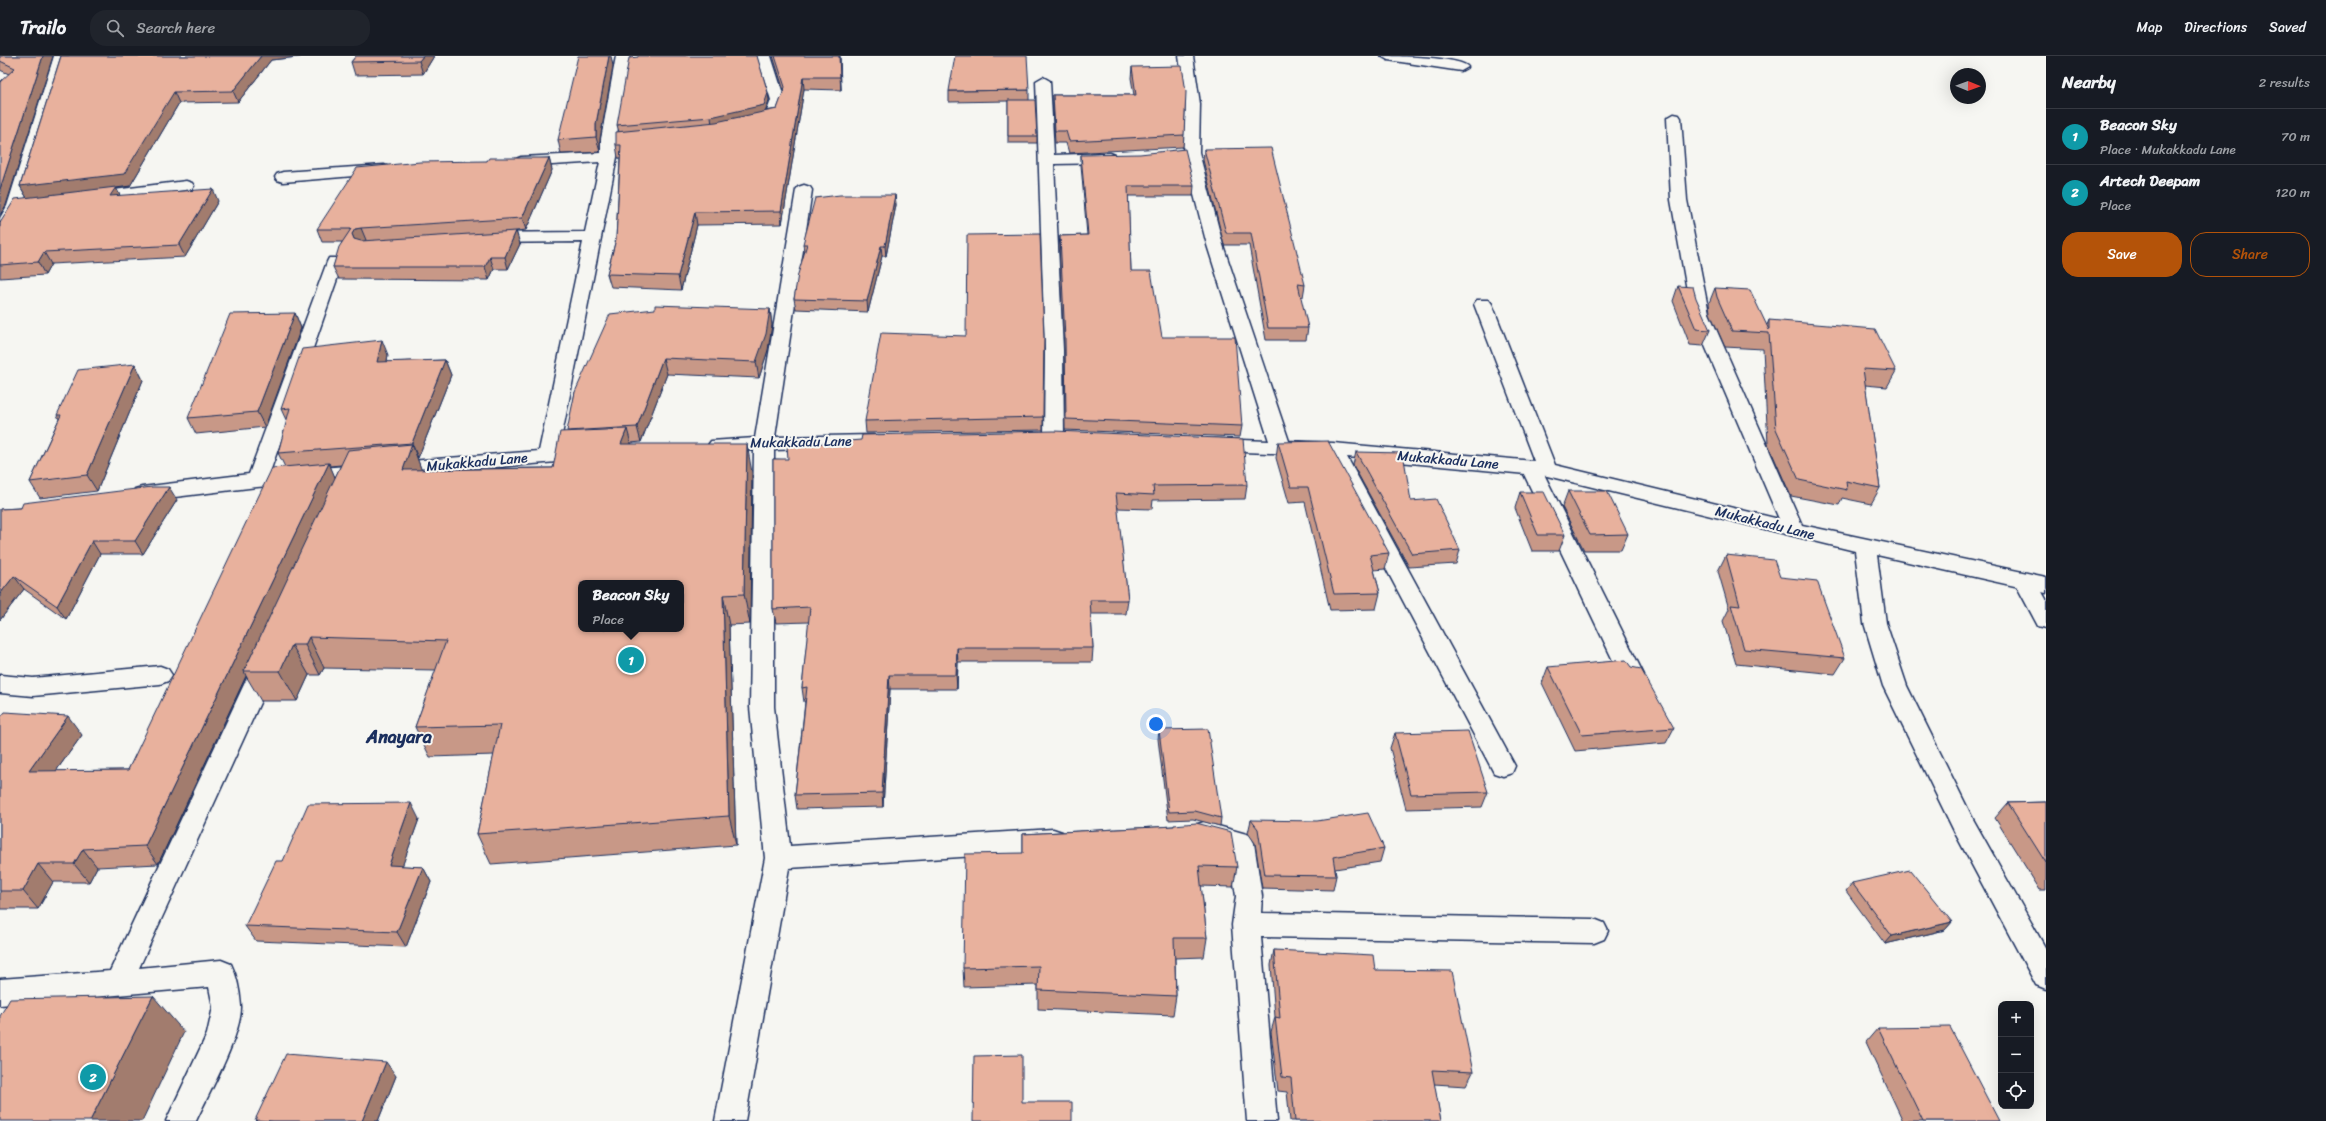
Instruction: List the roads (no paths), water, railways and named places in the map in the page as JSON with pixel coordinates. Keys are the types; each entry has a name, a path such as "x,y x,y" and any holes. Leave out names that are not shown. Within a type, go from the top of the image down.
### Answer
{"street":[{"path":"0,232 15,206 61,56"},
{"path":"548,456 609,158 609,139 623,56"},
{"path":"737,125 773,116 778,100 764,56"},
{"path":"1186,56 1193,104 1184,152 1281,448"},
{"path":"1388,56 1461,68"},
{"path":"1042,81 1054,350 1054,438"},
{"path":"1674,118 1679,200 1700,313 1794,530"},
{"path":"609,139 662,135"},
{"path":"505,163 609,158"},
{"path":"1045,160 1124,158"},
{"path":"283,177 402,169"},
{"path":"78,199 186,186"},
{"path":"730,1121 778,858 762,707 764,443 804,190"},
{"path":"15,206 31,204"},
{"path":"469,239 593,237"},
{"path":"257,480 335,262"},
{"path":"1483,304 1539,468 1632,675"},
{"name":"Mukakkadu Lane","path":"702,446 890,440"},
{"name":"Mukakkadu Lane","path":"1195,444 1333,449 1539,468 1794,530 2046,585"},
{"path":"1333,449 1503,766"},
{"name":"Mukakkadu Lane","path":"124,496 257,480 348,482 548,456 602,453"},
{"path":"1865,546 1875,623 1895,686 1964,826 2046,976"},
{"path":"2025,581 2046,620"},
{"path":"118,983 277,638"},
{"path":"0,684 33,687 160,675"},
{"path":"1178,832 1194,831 1242,843 1249,896 1246,925 1262,1121"},
{"path":"778,858 1076,838"},
{"path":"1246,925 1594,931"},
{"path":"0,992 221,973 227,1006 221,1035 180,1121"}],"place":[{"name":"Beacon Sky","path":"631,660"},
{"name":"Artech Deepam","path":"93,1077"}],"district":[{"name":"Anayara","path":"399,737"}]}
